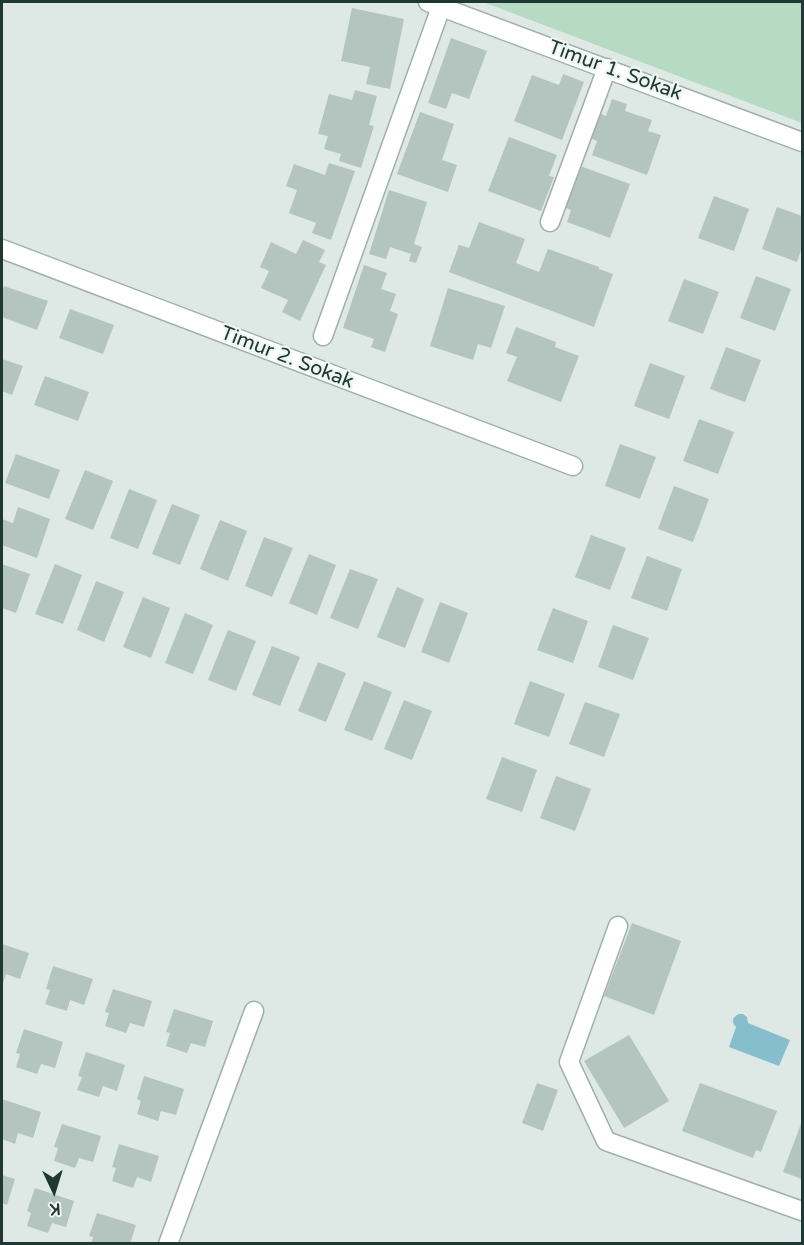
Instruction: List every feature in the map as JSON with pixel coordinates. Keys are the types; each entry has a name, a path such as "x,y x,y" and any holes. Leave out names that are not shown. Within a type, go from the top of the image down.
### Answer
{"street":[{"name":"Timur 1. Sokak","path":"434,4 802,142"},
{"path":"323,336 434,4"},
{"path":"550,222 607,68"},
{"name":"Timur 2. Sokak","path":"2,249 573,466"},
{"path":"618,926 569,1062 606,1141 802,1211"},
{"path":"168,1244 254,1011"}],"green space":[{"path":"483,2 802,2 802,123"}],"water":[{"path":"739,1014 747,1017 748,1023 790,1040 779,1066 729,1047 736,1027 733,1020"}],"building":[{"path":"352,8 404,19 390,89 366,84 370,67 341,61"},
{"path":"451,38 487,51 469,99 452,93 446,109 428,103"},
{"path":"563,74 584,82 562,140 514,121 532,75 559,85"},
{"path":"355,90 377,96 369,125 374,126 361,168 339,161 341,154 324,149 328,136 318,134 329,94 352,100"},
{"path":"612,99 627,104 625,111 652,120 648,131 661,135 647,175 592,155 597,141 590,138 599,113 606,116"},
{"path":"420,112 454,124 442,160 457,165 448,192 397,174"},
{"path":"509,137 557,155 549,176 554,177 541,211 488,191"},
{"path":"329,163 355,171 331,240 312,233 316,223 289,213 297,190 286,186 294,164 325,175"},
{"path":"580,166 630,184 610,238 567,222 571,210 564,207"},
{"path":"389,190 427,202 414,244 422,247 416,263 409,261 411,254 390,247 386,259 369,254"},
{"path":"714,196 749,209 734,251 698,238"},
{"path":"777,207 802,216 802,247 797,262 762,249"},
{"path":"479,222 525,239 516,263 539,272 548,249 613,274 594,327 449,272 459,245 469,248"},
{"path":"303,240 325,250 319,262 326,265 300,321 282,312 288,300 261,288 269,271 260,267 271,242 296,254"},
{"path":"364,265 387,273 381,289 396,294 390,311 398,314 385,352 371,347 374,339 343,328"},
{"path":"756,276 791,289 775,331 740,318"},
{"path":"684,279 719,292 703,334 668,321"},
{"path":"4,286 48,301 37,330 2,317"},
{"path":"448,288 505,306 491,348 478,344 473,360 430,346"},
{"path":"70,309 114,325 103,354 59,338"},
{"path":"516,327 556,342 555,347 579,356 561,402 507,381 517,357 506,353"},
{"path":"726,347 761,360 745,402 710,389"},
{"path":"2,359 23,366 12,395 2,391"},
{"path":"650,363 685,376 669,419 634,406"},
{"path":"45,376 89,392 78,421 34,405"},
{"path":"699,419 734,432 718,474 683,461"},
{"path":"620,444 656,457 640,499 605,486"},
{"path":"16,454 60,470 49,499 5,483"},
{"path":"85,470 113,481 93,530 65,519"},
{"path":"674,486 709,499 693,542 658,529"},
{"path":"129,489 157,500 138,549 110,538"},
{"path":"172,504 200,515 180,565 152,554"},
{"path":"18,507 50,519 37,558 2,545 2,519 13,523"},
{"path":"220,520 247,531 228,581 200,569"},
{"path":"591,535 626,548 610,590 575,577"},
{"path":"264,537 293,548 272,597 245,586"},
{"path":"309,554 336,565 317,615 289,603"},
{"path":"647,556 682,569 667,611 631,598"},
{"path":"2,564 30,574 16,613 2,608"},
{"path":"55,564 82,575 63,624 35,614"},
{"path":"350,569 378,579 358,629 330,618"},
{"path":"96,581 124,592 104,642 77,630"},
{"path":"397,587 424,599 405,648 377,637"},
{"path":"143,597 170,608 151,658 123,647"},
{"path":"440,602 468,613 449,663 421,652"},
{"path":"553,608 588,621 573,663 537,650"},
{"path":"185,613 213,625 193,674 165,663"},
{"path":"613,625 649,638 633,680 598,667"},
{"path":"228,630 256,641 236,691 208,680"},
{"path":"272,646 300,657 280,706 252,695"},
{"path":"318,662 346,673 326,722 298,711"},
{"path":"364,681 392,692 372,741 344,730"},
{"path":"530,681 565,694 549,737 514,724"},
{"path":"404,700 432,711 412,760 384,749"},
{"path":"585,702 620,714 604,757 569,744"},
{"path":"502,757 537,770 522,812 486,799"},
{"path":"556,776 591,789 575,831 540,818"},
{"path":"632,923 681,941 654,1015 604,996"},
{"path":"2,944 29,953 20,979 6,974 2,987"},
{"path":"53,966 93,979 84,1005 70,1000 67,1011 45,1004 50,990 46,989"},
{"path":"113,989 152,1001 144,1027 130,1023 126,1033 105,1026 109,1013 105,1012"},
{"path":"174,1009 213,1021 205,1047 191,1043 187,1053 166,1046 170,1033 166,1032"},
{"path":"24,1029 63,1042 55,1068 41,1064 37,1074 16,1067 20,1054 16,1053"},
{"path":"629,1035 669,1101 624,1128 584,1061"},
{"path":"86,1052 125,1065 117,1091 103,1086 99,1097 77,1090 82,1077 78,1076"},
{"path":"144,1076 184,1089 176,1115 161,1111 158,1121 137,1114 141,1101 137,1099"},
{"path":"537,1083 558,1090 543,1131 522,1123"},
{"path":"700,1083 777,1111 761,1152 756,1150 753,1158 682,1131"},
{"path":"2,1099 41,1112 33,1138 18,1133 15,1144 2,1139"},
{"path":"802,1121 802,1179 783,1172"},
{"path":"62,1124 101,1136 93,1162 79,1158 75,1168 54,1161 58,1148 54,1147"},
{"path":"119,1144 159,1156 151,1182 137,1177 133,1188 112,1181 116,1168 112,1167"},
{"path":"2,1175 15,1179 7,1205 2,1203"},
{"path":"35,1188 74,1201 66,1227 52,1223 48,1233 27,1226 31,1213 27,1211"},
{"path":"97,1213 136,1225 130,1244 91,1244 93,1237 89,1236"}]}
